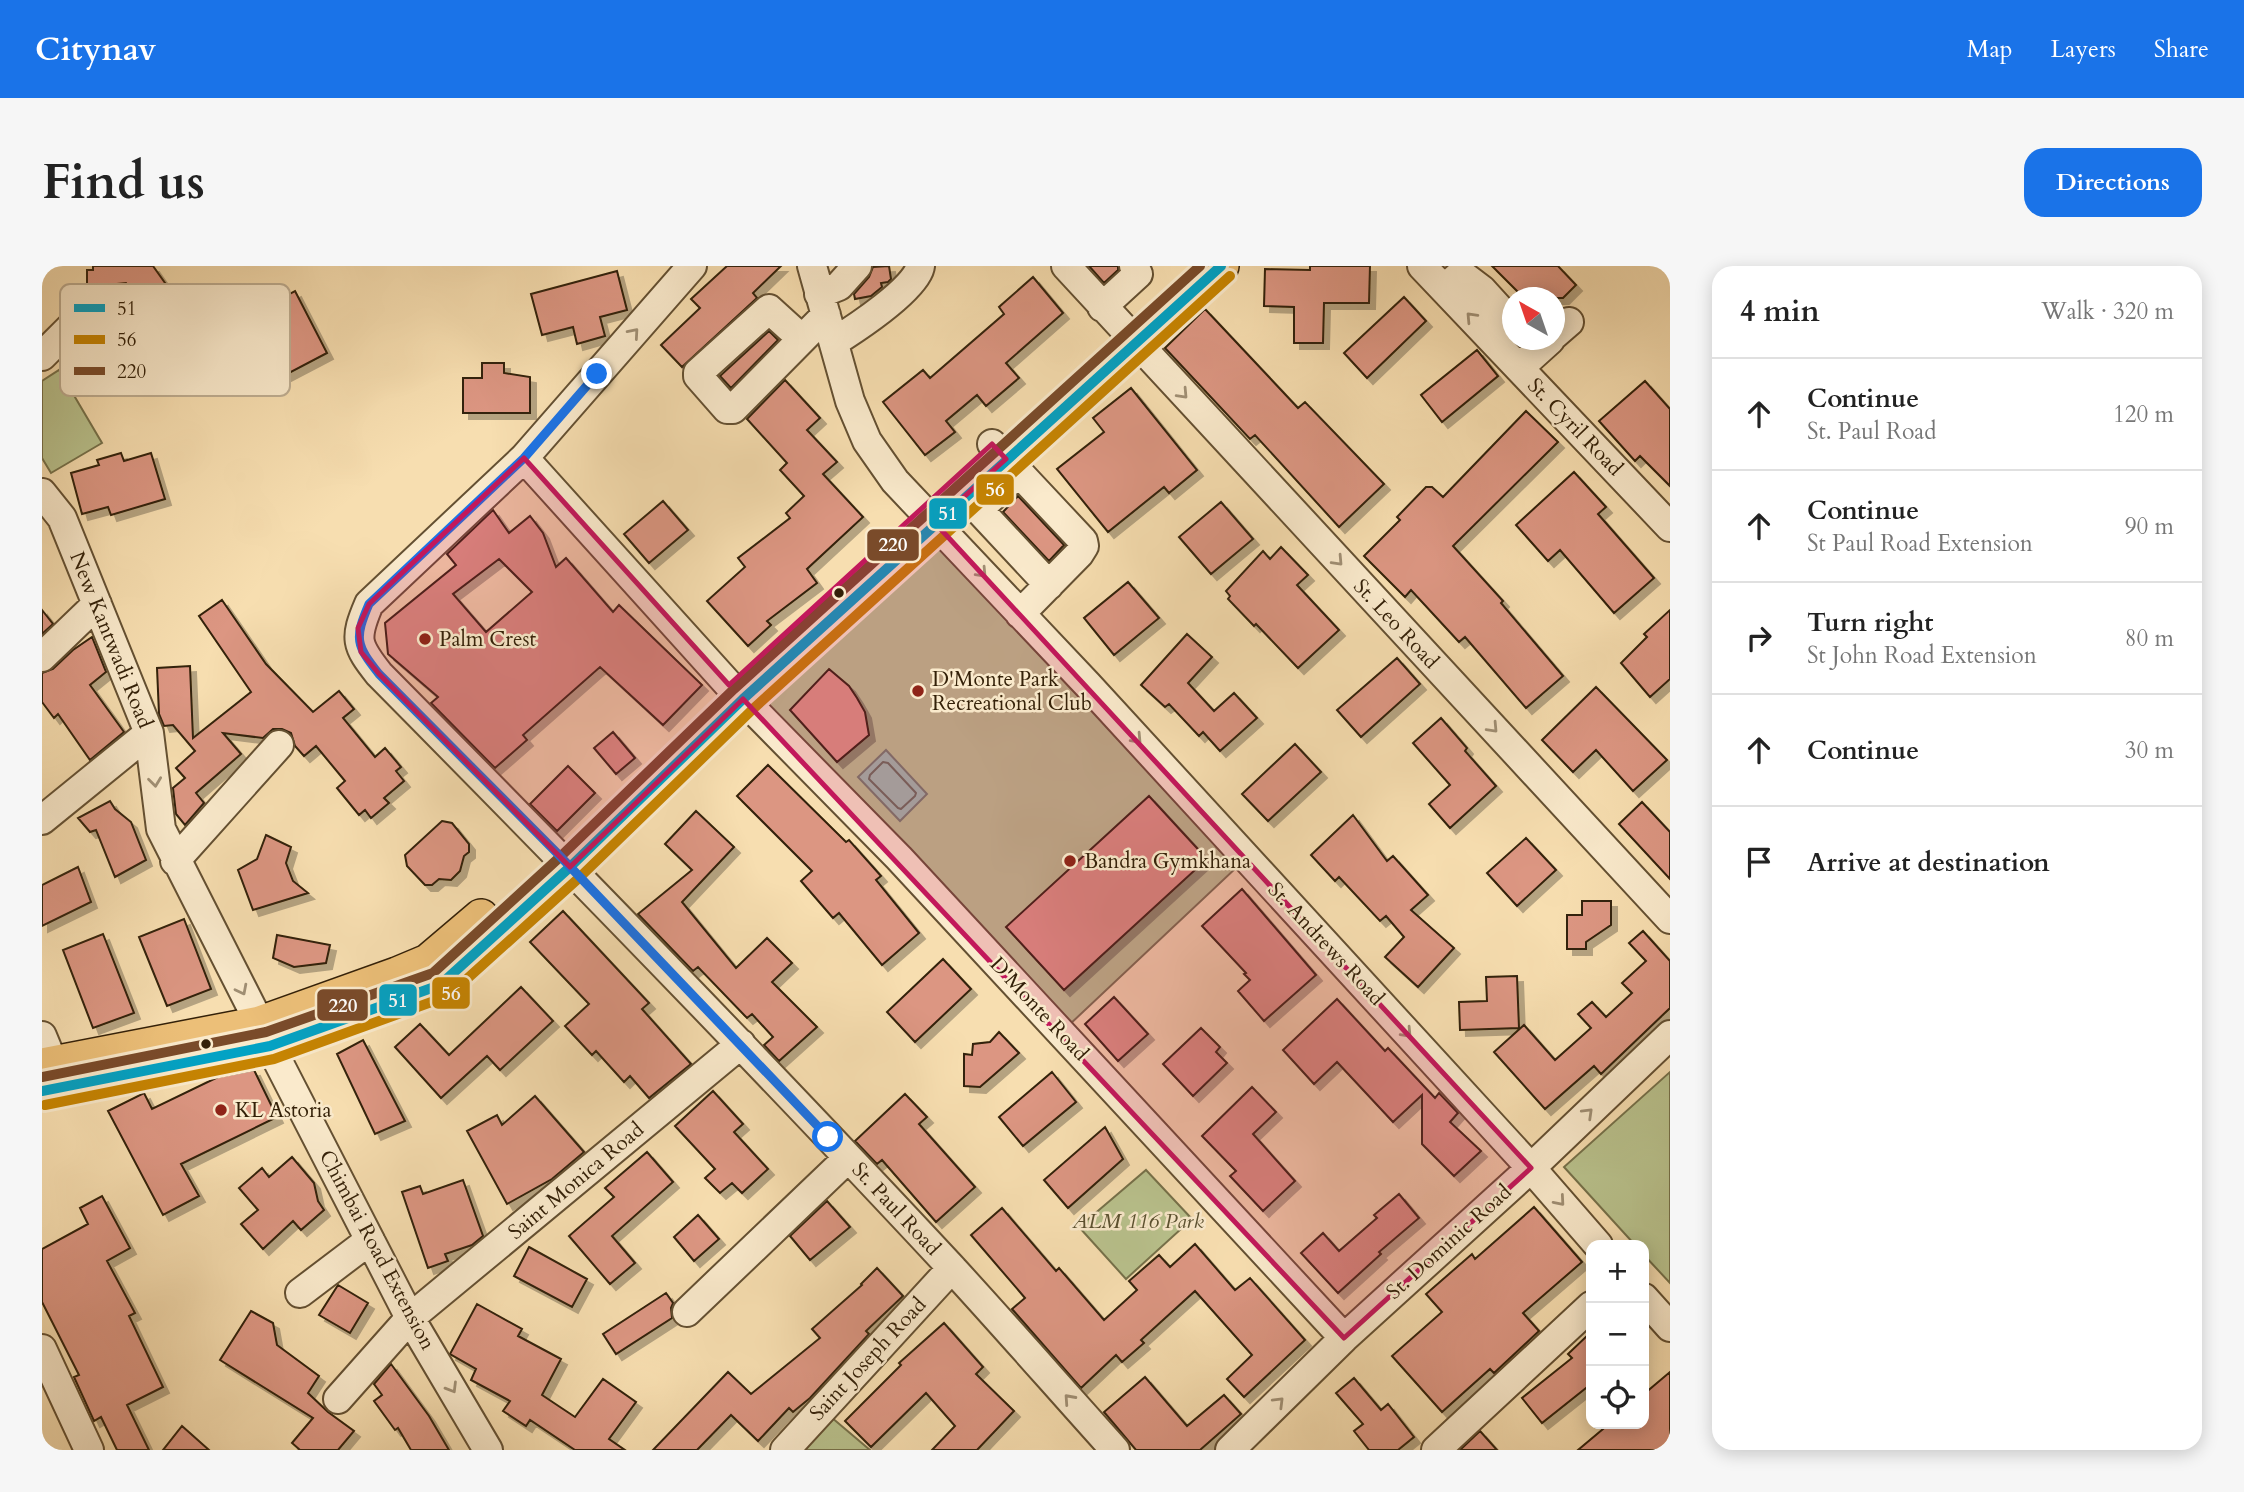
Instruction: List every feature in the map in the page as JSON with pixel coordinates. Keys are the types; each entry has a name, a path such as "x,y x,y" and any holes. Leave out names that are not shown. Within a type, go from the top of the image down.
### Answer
{"main road":[{"path":"49,1069 252,1033 428,962 563,859 736,692 928,515 1006,458 1120,326 1190,266"},
{"path":"1120,326 1221,266"},
{"path":"49,1069 252,1033"}],"street":[{"path":"524,458 692,266"},
{"name":"St. Andrews Road","path":"812,266 838,305 850,401 866,441 895,481 1531,1168 1594,1240"},
{"path":"802,339 838,305 876,315 917,275 920,266"},
{"name":"St. Leo Road","path":"1066,266 1670,919"},
{"path":"1120,326 1138,274 1134,266"},
{"name":"St. Cyril Road","path":"1422,266 1444,289 1502,321"},
{"path":"1444,289 1461,274 1482,290 1502,311"},
{"path":"42,356 60,338"},
{"name":"St. Cyril Road","path":"1546,350 1670,527"},
{"name":"St. Paul Road","path":"524,458 369,604 359,632 361,652 379,674 563,859 741,1044 952,1268 1115,1450"},
{"name":"D'Monte Road","path":"524,458 736,692 898,858 1344,1338"},
{"path":"1020,614 1049,585 1079,554 1084,546 1083,541 1006,458 979,511 1049,585"},
{"name":"New Kantwadi Road","path":"42,493 62,518 149,733 161,829 252,1033"},
{"path":"42,657 97,604"},
{"path":"42,820 149,733"},
{"path":"175,861 279,745"},
{"name":"Chimbai Road Extension","path":"252,1033 370,1240 410,1318 488,1450"},
{"name":"St. Dominic Road","path":"1230,1450 1344,1338 1531,1168 1670,1035"},
{"name":"Saint Monica Road","path":"338,1399 410,1318 741,1044"},
{"path":"687,1311 848,1158"},
{"path":"300,1293 370,1240"},
{"name":"Saint Joseph Road","path":"785,1450 952,1268"},
{"path":"1648,1303 1670,1327"},
{"path":"1436,1450 1586,1311"},
{"path":"42,1349 89,1450"}],"highlighted area":[{"path":"992,444 1006,459 935,523 1531,1168 1344,1338 743,699 570,867 379,674 361,652 358,628 369,604 524,458 729,685"}],"green space":[{"path":"59,370 60,396 74,396 102,443 51,473 42,458 42,381"},
{"path":"937,530 1237,867 1068,1026 755,694"},
{"path":"1670,1072 1670,1283 1649,1260 1649,1240 1630,1240 1564,1167"},
{"name":"ALM 116 Park","path":"1146,1170 1192,1219 1126,1279 1079,1227"},
{"path":"831,1417 870,1450 803,1450"}],"water":[{"path":"886,750 927,794 900,821 858,777"}],"building":[{"path":"93,266 153,266 166,284 87,284 87,270 93,270"},
{"path":"727,266 781,266 753,293 757,298 682,367 661,345 700,308 691,299"},
{"path":"889,266 891,279 888,282 881,283 882,287 871,296 855,299 854,294 869,277 873,267"},
{"path":"1089,266 1118,266 1118,270 1104,283"},
{"path":"1310,266 1370,266 1369,303 1324,303 1323,343 1294,343 1294,307 1264,306 1265,269 1310,270"},
{"path":"1492,266 1558,266 1576,285 1565,296 1565,287 1513,287"},
{"path":"617,271 627,310 600,317 605,336 577,344 573,327 542,335 531,294"},
{"path":"1033,277 1063,313 1006,363 1019,378 986,406 977,395 946,421 955,432 925,455 883,402 923,370 930,378 1004,314 999,307"},
{"path":"295,291 327,353 290,372 290,294"},
{"path":"1404,297 1426,321 1367,378 1344,353"},
{"path":"1205,309 1298,408 1305,402 1384,484 1339,527 1255,435 1250,439 1165,348"},
{"path":"769,331 778,340 731,388 720,376"},
{"path":"1477,350 1498,376 1442,422 1421,395"},
{"path":"482,363 504,363 504,373 530,377 530,413 463,413 463,378 482,378"},
{"path":"785,380 820,418 807,430 837,462 823,474 863,517 807,569 817,583 767,621 771,625 748,646 707,601 745,567 738,558 790,518 786,513 804,496 780,470 787,463 747,419"},
{"path":"1645,381 1670,409 1670,486 1640,456 1635,461 1599,421"},
{"path":"1131,388 1197,470 1169,493 1164,487 1108,532 1057,469 1104,432 1093,418"},
{"path":"1526,411 1558,442 1453,546 1503,601 1501,603 1563,676 1526,708 1465,637 1459,642 1411,590 1405,597 1364,556 1400,520 1397,517 1426,487 1432,487 1443,497"},
{"path":"121,453 124,461 151,453 165,499 111,515 108,507 82,514 71,473 99,465 97,460"},
{"path":"1574,472 1606,507 1598,514 1654,578 1614,613 1560,550 1548,561 1516,525"},
{"path":"1018,496 1064,545 1049,561 1003,512"},
{"path":"663,501 688,530 649,563 624,534"},
{"path":"1221,502 1253,539 1211,574 1179,537"},
{"path":"493,510 509,533 530,516 543,533 556,567 566,558 613,612 619,605 702,685 663,725 600,667 523,735 527,740 495,768 431,703 438,697 388,654 385,623 456,565 447,554","holes":["499,559 532,592 486,632 453,594"]},
{"path":"1281,547 1308,575 1297,585 1339,630 1298,668 1228,599 1230,596 1226,591 1263,551 1270,559"},
{"path":"1128,582 1159,618 1114,655 1084,618"},
{"path":"222,600 266,664 313,712 339,691 354,709 343,718 375,757 385,748 401,767 396,771 404,781 384,798 389,803 371,818 365,810 359,815 337,788 345,781 316,746 304,756 295,746 291,733 282,729 273,729 263,738 223,733 241,754 196,793 204,803 185,825 176,814 173,788 185,778 176,768 195,751 173,725 164,726 159,714 157,668 190,666 193,738 251,692 199,616"},
{"path":"42,610 53,624 42,634"},
{"path":"1670,610 1670,679 1650,697 1621,663 1647,637 1644,634"},
{"path":"1187,634 1212,657 1188,683 1214,711 1234,693 1257,718 1220,751 1203,732 1199,736 1169,704 1165,707 1141,685"},
{"path":"92,637 106,672 90,685 124,732 90,760 58,714 54,718 42,702 42,673 53,669"},
{"path":"1397,658 1420,684 1361,737 1337,710"},
{"path":"829,669 849,686 857,698 865,712 869,735 837,762 790,710"},
{"path":"1596,687 1667,760 1633,791 1596,750 1573,772 1542,740"},
{"path":"1441,718 1496,786 1450,828 1429,804 1450,785 1413,743"},
{"path":"613,732 635,758 616,774 594,748"},
{"path":"1295,744 1321,772 1268,821 1242,794"},
{"path":"768,765 846,842 849,840 881,876 876,880 919,933 882,965 839,913 833,918 801,881 812,871 737,796"},
{"path":"568,766 595,793 557,831 530,804"},
{"path":"1149,796 1207,859 1064,990 1006,927"},
{"path":"110,801 115,809 131,822 146,860 115,877 96,830 90,832 78,818"},
{"path":"1642,802 1670,832 1670,879 1619,824"},
{"path":"696,811 734,847 682,902 736,968 767,938 792,963 772,982 817,1027 779,1061 764,1045 773,1037 752,1014 747,1018 698,967 693,971 638,914 692,870 665,844"},
{"path":"1353,815 1387,861 1393,856 1428,895 1411,910 1454,948 1418,987 1385,957 1404,937 1386,916 1380,921 1339,877 1335,881 1311,855"},
{"path":"442,821 452,823 469,844 469,852 464,856 460,871 451,880 439,879 432,885 425,885 407,866 405,855"},
{"path":"266,835 291,847 286,863 293,881 308,893 253,910 238,870 257,859"},
{"path":"1526,838 1556,870 1517,906 1487,873"},
{"path":"78,867 91,902 42,926 42,885"},
{"path":"1242,889 1316,975 1264,1021 1238,991 1250,980 1244,974 1246,973 1202,926"},
{"path":"1582,901 1611,901 1611,925 1586,942 1586,949 1567,949 1567,915 1582,915"},
{"path":"563,911 649,1003 642,1009 691,1064 649,1098 630,1076 624,1082 596,1051 592,1055 565,1026 589,1004 530,942"},
{"path":"184,919 211,989 167,1006 139,937"},
{"path":"1643,931 1670,961 1670,1008 1601,1074 1594,1066 1545,1109 1494,1052 1524,1025 1555,1060 1591,1028 1578,1014 1592,1002 1606,1017 1632,993 1622,983 1646,961 1629,943"},
{"path":"103,934 134,1013 93,1028 63,950"},
{"path":"277,935 330,945 326,963 294,967 273,958"},
{"path":"943,959 971,989 915,1042 887,1012"},
{"path":"1517,976 1519,1028 1460,1030 1459,1002 1487,1001 1486,977"},
{"path":"521,987 553,1021 500,1070 487,1056 441,1098 395,1047 420,1024 449,1055"},
{"path":"1114,997 1148,1034 1118,1061 1085,1024"},
{"path":"1337,999 1385,1051 1388,1048 1435,1098 1439,1093 1458,1113 1450,1122 1481,1151 1454,1176 1422,1144 1422,1095 1393,1122 1337,1062 1314,1084 1283,1050"},
{"path":"1201,1028 1220,1047 1216,1052 1227,1063 1193,1096 1163,1064"},
{"path":"999,1032 1019,1053 980,1087 964,1086 964,1054 972,1055 973,1044 990,1042"},
{"path":"363,1040 405,1121 375,1134 337,1054"},
{"path":"254,1070 277,1117 181,1164 199,1196 163,1215 108,1111 144,1093 152,1109 218,1077"},
{"path":"1052,1072 1076,1102 1023,1146 999,1117"},
{"path":"1252,1087 1276,1112 1253,1134 1295,1181 1263,1211 1230,1176 1236,1171 1202,1136"},
{"path":"713,1091 743,1124 734,1132 768,1169 742,1193 732,1183 720,1193 705,1178 715,1169 675,1126"},
{"path":"905,1094 927,1117 919,1124 975,1187 936,1222 882,1160 877,1164 855,1141"},
{"path":"535,1096 584,1152 552,1179 507,1204 467,1131 497,1115 502,1125"},
{"path":"1105,1127 1123,1159 1068,1208 1044,1180"},
{"path":"647,1152 673,1182 612,1236 635,1263 610,1284 569,1236 614,1197 605,1188"},
{"path":"292,1157 314,1183 318,1201 324,1210 301,1230 293,1221 263,1249 241,1224 258,1210 239,1188 262,1168 269,1177"},
{"path":"463,1180 483,1236 472,1245 445,1254 448,1261 428,1268 402,1192 420,1186 423,1194"},
{"path":"1399,1194 1419,1218 1379,1252 1381,1254 1338,1293 1301,1253 1323,1233 1339,1251 1377,1218 1374,1215"},
{"path":"102,1196 130,1248 107,1261 135,1313 129,1316 163,1387 127,1405 149,1450 117,1450 101,1417 94,1421 74,1377 79,1375 42,1302 42,1249 88,1224 80,1208"},
{"path":"827,1201 850,1227 810,1260 790,1236"},
{"path":"1534,1207 1582,1262 1523,1313 1539,1331 1494,1373 1490,1369 1442,1412 1392,1356 1442,1312 1426,1294 1472,1254 1475,1259"},
{"path":"1002,1208 1056,1271 1059,1268 1104,1320 1137,1290 1129,1281 1159,1255 1170,1267 1195,1244 1235,1290 1250,1278 1305,1340 1244,1397 1227,1379 1252,1355 1195,1291 1141,1340 1144,1343 1122,1362 1116,1355 1081,1388 1012,1309 1025,1298 971,1235"},
{"path":"698,1215 719,1239 694,1261 674,1237"},
{"path":"529,1247 587,1279 572,1307 514,1276"},
{"path":"877,1268 903,1296 866,1331 869,1334 810,1398 793,1412 789,1408 758,1441 731,1415 697,1450 653,1450 728,1372 751,1394 820,1338 812,1329 862,1285"},
{"path":"338,1285 368,1303 350,1333 319,1315"},
{"path":"666,1293 673,1303 672,1318 616,1354 603,1334"},
{"path":"477,1304 522,1329 518,1336 561,1359 542,1395 575,1417 603,1379 636,1402 609,1439 625,1450 575,1450 530,1420 526,1426 503,1411 510,1401 471,1380 476,1369 450,1354"},
{"path":"251,1311 273,1323 277,1345 319,1376 308,1393 354,1431 338,1450 300,1450 292,1443 313,1418 220,1360"},
{"path":"944,1323 983,1367 976,1374 1014,1411 977,1450 932,1450 955,1426 926,1393 871,1447 845,1421 901,1365 899,1363"},
{"path":"1586,1337 1586,1388 1542,1423 1522,1398 1572,1358 1568,1354"},
{"path":"391,1364 429,1416 449,1450 411,1450 398,1428 395,1430 374,1401 382,1395 374,1384"},
{"path":"1670,1372 1670,1450 1578,1450 1603,1429 1649,1429 1649,1390"},
{"path":"1145,1377 1187,1426 1224,1395 1241,1414 1200,1450 1136,1450 1104,1412"},
{"path":"1354,1378 1381,1410 1388,1404 1414,1437 1398,1450 1369,1450 1354,1431 1363,1424 1336,1393"},
{"path":"182,1426 209,1450 163,1450"},
{"path":"1480,1431 1497,1450 1460,1450"}],"transit line":[{"name":"220","path":"42,1077 266,1032 433,973 560,857 734,689 1200,266"},
{"name":"51","path":"42,1091 270,1046 440,985 570,867 743,699 1221,266"},
{"name":"56","path":"45,1105 274,1059 448,996 580,877 753,709 1230,276"}],"place":[{"name":"Palm Crest","path":"425,639"},
{"name":"D'Monte Park Recreational Club","path":"918,691"},
{"name":"Bandra Gymkhana","path":"1070,861"},
{"name":"KL Astoria","path":"221,1110"}],"route":[{"path":"597,374 524,458 369,604 358,628 361,652 379,674 556,852 828,1137"}]}
